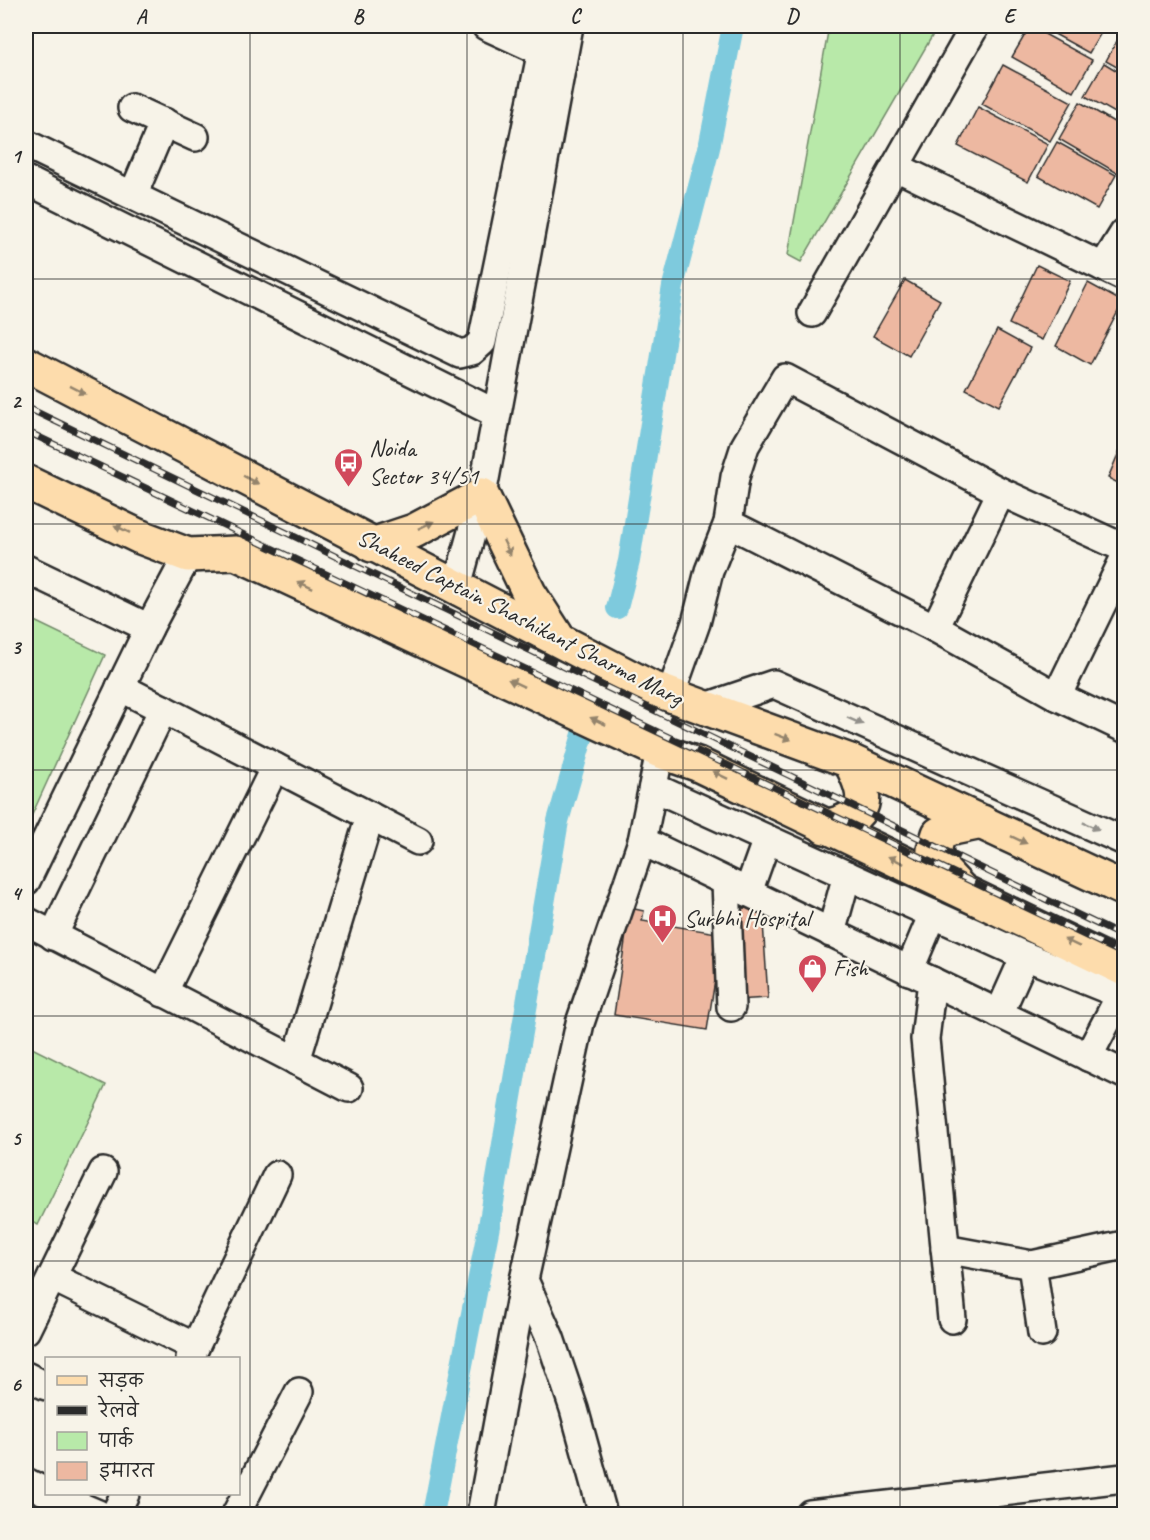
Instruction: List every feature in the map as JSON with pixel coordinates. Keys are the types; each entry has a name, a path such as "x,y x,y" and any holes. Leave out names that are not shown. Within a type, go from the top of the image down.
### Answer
{"main road":[{"name":"Shaheed Captain Shashikant Sharma Marg","path":"26,364 184,444 372,545 458,586 660,691 850,761 1125,889"},
{"path":"26,482 138,536 188,555 236,553 660,751 697,764 963,891 1123,986"},
{"path":"372,545 414,531 482,495 529,593 567,644"},
{"path":"825,827 846,823 857,816 863,806 860,781 850,761"},
{"path":"963,891 944,870 934,850 939,834 948,829 982,822"}],"street":[{"path":"486,26 552,56"},
{"path":"458,586 482,495 552,56 547,26"},
{"path":"26,144 460,354 472,351 482,342 552,56 569,26"},
{"path":"813,313 975,26"},
{"path":"132,108 195,137"},
{"path":"133,195 164,123"},
{"path":"896,167 1114,272 1125,233"},
{"path":"26,180 495,413"},
{"path":"660,691 696,623 709,571 728,523 735,477 745,446 784,378 1001,492 1125,548"},
{"path":"935,628 1001,492"},
{"path":"728,523 935,628 1057,696 1125,728"},
{"path":"26,881 149,628 188,555"},
{"path":"1057,696 1125,559"},
{"path":"26,569 149,628"},
{"path":"703,708 774,684 1125,841"},
{"path":"120,687 418,841"},
{"path":"53,936 163,709"},
{"path":"481,1515 524,1280 580,1023 642,841 660,751"},
{"path":"163,993 275,767"},
{"path":"653,787 1025,956 1123,986 1088,1057"},
{"path":"296,1061 370,816"},
{"path":"731,1007 737,887 767,839"},
{"path":"642,841 1125,1074"},
{"path":"831,933 847,875"},
{"path":"933,914 920,976 931,1119 952,1319"},
{"path":"26,921 349,1088"},
{"path":"999,1014 1025,956"},
{"path":"26,1330 103,1172"},
{"path":"52,1277 192,1353 278,1175"},
{"path":"945,1249 1032,1265 1125,1245"},
{"path":"1032,1265 1042,1334"},
{"path":"524,1280 554,1348 603,1515"},
{"path":"26,1376 45,1386"},
{"path":"236,1515 299,1392"},
{"path":"810,1515 1125,1478"},
{"path":"26,1482 45,1491"},
{"path":"53,1495 98,1515"},
{"path":"114,1515 124,1495"}],"green space":[{"path":"829,26 938,26 801,262 788,255"},
{"path":"26,617 105,655 26,828"},
{"path":"26,1045 106,1085 38,1225 26,1219"}],"building":[{"path":"1030,26 1092,60 1074,92 1012,57"},
{"path":"1040,26 1105,26 1089,53"},
{"path":"1124,28 1124,71 1106,61"},
{"path":"1104,63 1124,75 1124,118 1085,96"},
{"path":"1003,65 1072,102 1050,141 982,104"},
{"path":"1080,102 1124,128 1124,177 1059,139"},
{"path":"978,107 1048,144 1028,182 958,146"},
{"path":"1057,142 1116,175 1097,209 1038,176"},
{"path":"1037,265 1070,281 1042,340 1009,324"},
{"path":"905,280 940,300 909,356 873,336"},
{"path":"1088,283 1123,302 1090,365 1056,346"},
{"path":"997,330 1030,348 999,406 966,389"},
{"path":"1124,440 1124,486 1108,478"},
{"path":"762,907 768,998 736,1000 730,909"},
{"path":"630,908 644,911 642,921 717,933 713,954 719,955 707,1030 614,1015"}],"waterway":[{"path":"617,608 629,561 673,286 709,148 733,26"},
{"path":"433,1514 489,1226 558,821 588,717"}],"railway":[{"path":"26,407 1124,937"},
{"path":"26,431 1124,954"}],"place":[{"name":"Noida Sector 34/51","path":"348,488"},
{"name":"Surbhi Hospital","path":"663,944"},
{"name":"Fish","path":"812,994"}]}
